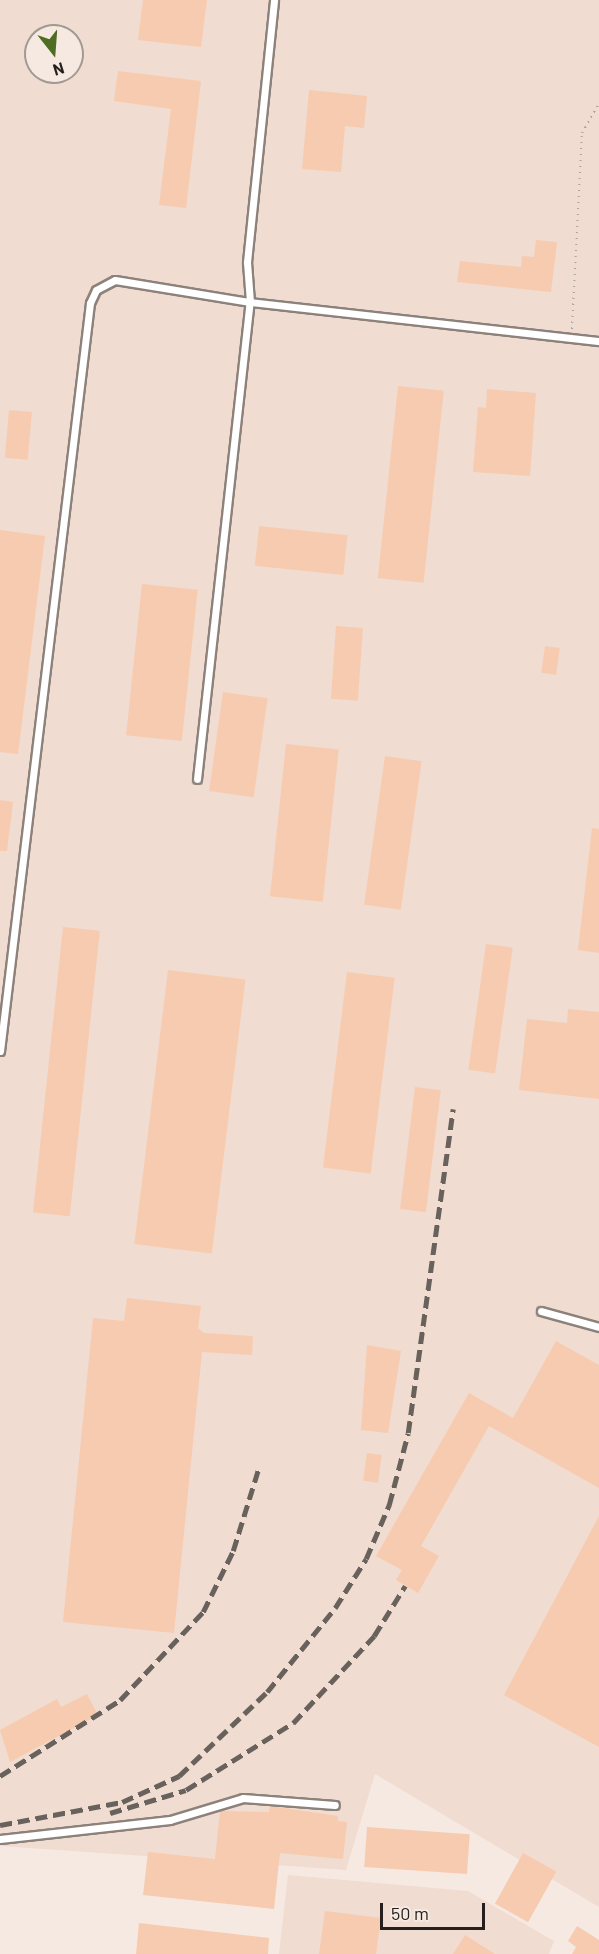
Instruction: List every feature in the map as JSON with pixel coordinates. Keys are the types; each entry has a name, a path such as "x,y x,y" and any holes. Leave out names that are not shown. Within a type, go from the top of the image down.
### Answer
{"lane":[{"path":"197,779 250,302 247,262 274,0"},
{"path":"0,1051 90,303 96,290 115,280 250,302 599,341"},
{"path":"541,1311 599,1328"},
{"path":"0,1839 170,1820 243,1798 335,1805"}],"path":[{"path":"572,338 582,133 599,104"}],"shaded area":[{"path":"0,0 599,0 599,1907 375,1774 346,1870 0,1846"},
{"path":"288,1875 468,1891 554,1941 549,1954 279,1954"}],"building":[{"path":"143,0 207,0 201,47 138,40"},
{"path":"118,71 201,81 186,208 159,205 171,109 114,101"},
{"path":"309,90 367,96 364,128 345,126 341,172 302,169"},
{"path":"536,240 557,242 551,292 457,282 460,261 521,267 522,256 534,257"},
{"path":"398,386 444,391 424,583 378,578"},
{"path":"487,389 536,393 530,476 473,472 478,407 486,408"},
{"path":"9,410 32,412 28,460 5,458"},
{"path":"259,526 348,535 343,575 255,566"},
{"path":"0,530 45,536 18,754 0,752"},
{"path":"142,584 198,590 182,741 126,735"},
{"path":"336,626 363,628 358,701 331,699"},
{"path":"545,646 560,648 556,675 541,673"},
{"path":"223,692 268,698 254,797 209,791"},
{"path":"286,744 339,750 323,902 270,896"},
{"path":"385,756 422,761 401,910 364,905"},
{"path":"0,800 13,802 7,851 0,851"},
{"path":"592,828 599,829 599,953 578,950"},
{"path":"63,927 100,931 70,1216 33,1212"},
{"path":"486,944 513,948 495,1074 468,1070"},
{"path":"168,970 245,980 212,1253 134,1244"},
{"path":"347,972 395,978 371,1173 323,1168"},
{"path":"568,1009 599,1012 599,1099 519,1090 527,1019 567,1023"},
{"path":"415,1087 441,1090 426,1212 400,1209"},
{"path":"127,1298 201,1306 198,1328 204,1333 253,1336 252,1355 202,1352 174,1633 63,1622 93,1318 124,1321"},
{"path":"556,1341 599,1365 599,1488 489,1426 421,1546 439,1556 418,1593 396,1580 402,1570 376,1556 469,1393 513,1418"},
{"path":"367,1345 401,1351 388,1433 361,1430"},
{"path":"367,1453 382,1455 378,1483 363,1481"},
{"path":"599,1516 599,1747 504,1695"},
{"path":"87,1694 98,1715 10,1762 0,1730 57,1699 61,1707"},
{"path":"270,1806 338,1816 338,1821 347,1822 343,1859 280,1853 274,1909 143,1895 148,1852 215,1859 220,1811 269,1812"},
{"path":"367,1827 470,1834 467,1874 364,1867"},
{"path":"523,1853 556,1871 528,1922 495,1904"},
{"path":"325,1911 381,1918 376,1954 319,1954"},
{"path":"139,1923 269,1938 268,1954 136,1954"},
{"path":"577,1926 599,1940 599,1954 572,1954 576,1947 568,1941"},
{"path":"465,1935 495,1954 453,1954"}],"railway":[{"path":"0,1825 122,1802 179,1776 267,1692 335,1608 366,1559 389,1505 408,1433 453,1109"},
{"path":"0,1776 120,1700 203,1612 233,1551 258,1470"},
{"path":"110,1813 186,1790 293,1723 374,1636 405,1586"}]}
